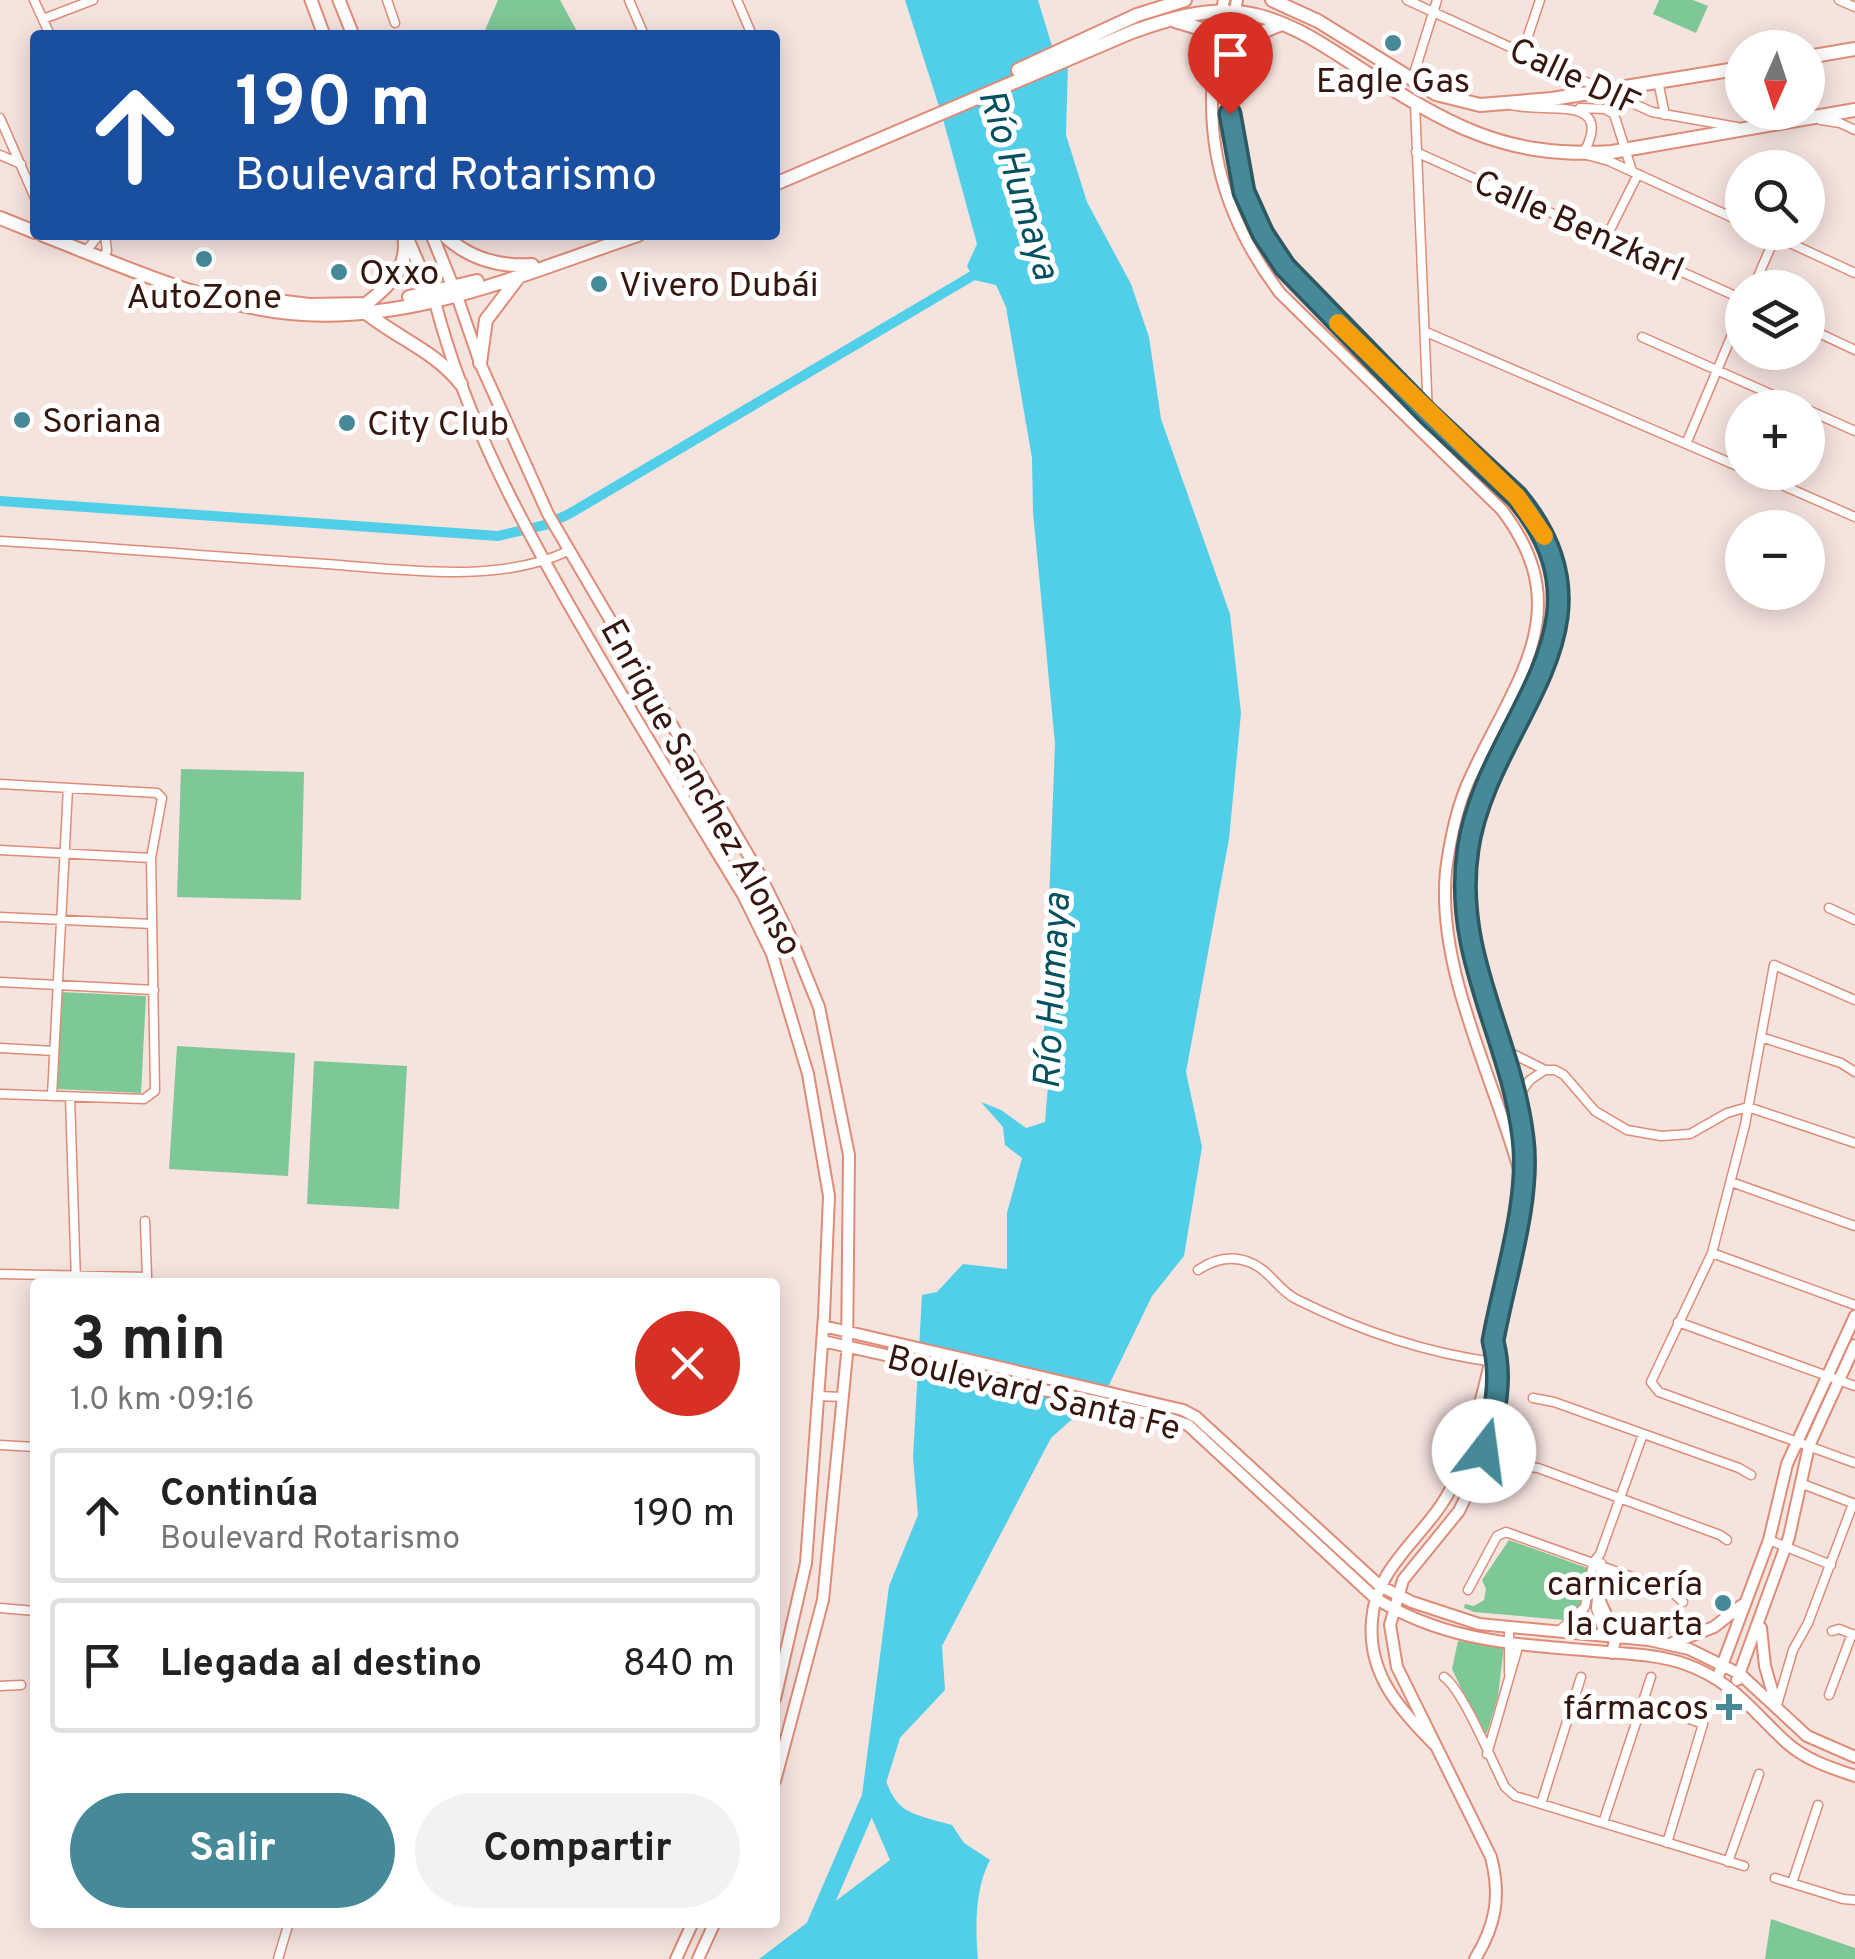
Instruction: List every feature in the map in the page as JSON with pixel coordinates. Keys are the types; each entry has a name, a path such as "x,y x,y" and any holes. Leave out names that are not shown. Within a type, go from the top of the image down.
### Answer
{"main road":[{"path":"310,0 322,30"},
{"path":"339,0 351,30"},
{"path":"1103,37 1158,0"},
{"path":"1137,15 1185,0"},
{"path":"1272,0 1318,21 1436,94 1464,103 1507,104 1725,71"},
{"path":"780,180 1103,37 1229,6 1283,23 1451,124 1540,152 1583,154 1625,150 1744,130"},
{"path":"1168,20 1205,30 1222,66 1256,34 1283,23"},
{"path":"1825,54 1855,49"},
{"path":"1825,113 1855,110"},
{"path":"0,210 30,222"},
{"path":"0,218 30,230"},
{"path":"366,308 400,267 405,240"},
{"path":"407,240 433,297"},
{"path":"434,240 454,292"},
{"path":"451,240 493,264 534,265"},
{"path":"454,292 619,240"},
{"path":"95,241 104,254 186,288 256,308 327,315 454,292 621,240"},
{"path":"480,363 486,320 521,274"},
{"path":"366,308 389,331 438,359 461,384"}],"street":[{"path":"34,0 48,30"},
{"path":"43,20 93,0"},
{"path":"387,0 396,24"},
{"path":"629,0 642,30"},
{"path":"736,0 750,30"},
{"name":"Calle DIF","path":"1407,0 1665,115 1725,125"},
{"path":"1412,80 1438,0"},
{"path":"1523,50 1540,0"},
{"path":"1840,0 1855,7"},
{"path":"1229,6 1212,112 1215,151 1238,229 1280,293 1502,510 1524,543 1537,577 1538,612 1533,640 1515,689 1466,789 1450,845 1445,902 1450,947 1467,1009 1522,1180"},
{"path":"1222,66 1237,168 1263,234 1297,282 1532,514 1548,546 1558,583 1558,620 1547,661 1480,801 1466,868 1468,938 1501,1048 1524,1145 1522,1180 1493,1341 1499,1391 1477,1474 1459,1511 1408,1573 1396,1594 1390,1625 1393,1656 1491,1857 1498,1883 1492,1926 1474,1959"},
{"path":"1658,81 1665,115"},
{"path":"1415,104 1429,440"},
{"path":"1507,104 1533,110 1605,109 1614,114 1635,172 1606,238"},
{"path":"1577,108 1591,124 1583,154 1635,172 1725,214"},
{"path":"0,118 30,186"},
{"path":"1825,120 1855,130"},
{"name":"Calle Benzkarl","path":"1416,152 1725,291"},
{"path":"0,155 21,164"},
{"path":"95,241 104,254"},
{"path":"1805,250 1855,273"},
{"name":"Enrique Sanchez Alonso","path":"454,292 480,363 548,514 760,874 820,1008 850,1155 848,1346 824,1600 780,1763"},
{"name":"Enrique Sanchez Alonso","path":"433,297 461,384 498,474 536,550 743,895 772,954 808,1074 828,1196 823,1326 806,1563 780,1676"},
{"path":"1426,332 1725,461"},
{"path":"1825,336 1855,350"},
{"path":"1642,337 1762,390"},
{"path":"1686,444 1725,350"},
{"path":"1383,396 1388,374"},
{"path":"1825,418 1855,431"},
{"path":"1793,490 1855,517"},
{"path":"0,540 374,568 484,570 544,563 565,546"},
{"path":"0,784 157,792 162,802 151,858 155,1091 139,1099 0,1094"},
{"path":"52,1096 68,788"},
{"path":"0,850 151,858"},
{"path":"1829,908 1855,920"},
{"path":"0,917 152,924"},
{"path":"1855,1000 1774,965 1748,1107 1712,1253 1651,1382 1659,1392 1855,1463"},
{"path":"0,982 154,990"},
{"path":"1760,1037 1841,1063 1855,1072"},
{"path":"0,1048 54,1051"},
{"path":"1501,1048 1564,1075 1595,1111 1610,1122 1645,1135 1690,1134 1727,1113 1748,1107 1852,1142 1855,1129"},
{"path":"1515,1100 1530,1080 1545,1070"},
{"path":"70,1097 76,1278"},
{"path":"1731,1182 1855,1226"},
{"path":"123,1278 147,1277 145,1221"},
{"path":"1712,1253 1855,1306"},
{"path":"1198,1270 1230,1258 1250,1262 1272,1276 1291,1297 1361,1328 1390,1339 1493,1362"},
{"path":"0,1274 51,1278"},
{"path":"1734,1690 1784,1548 1809,1446 1855,1316"},
{"path":"1678,1322 1855,1386"},
{"name":"Boulevard Santa Fe","path":"823,1326 1161,1403 1196,1417 1393,1608 1452,1634 1671,1660 1734,1690 1796,1749 1855,1776"},
{"name":"Boulevard Santa Fe","path":"822,1341 1036,1387 1188,1425 1378,1592 1396,1594 1464,1620 1670,1644 1723,1663 1776,1705 1806,1736 1855,1758"},
{"path":"1716,1679 1769,1540 1796,1442 1855,1345"},
{"path":"1435,1745 1401,1712 1375,1662 1372,1619 1378,1592 1400,1554 1442,1504 1451,1487 1493,1362"},
{"path":"818,1396 844,1397"},
{"path":"1533,1398 1554,1402 1751,1475"},
{"path":"1558,1631 1585,1607 1643,1434"},
{"path":"0,1445 30,1447"},
{"path":"1515,1464 1538,1468 1727,1540"},
{"path":"1776,1705 1794,1650 1808,1624 1854,1504 1800,1483"},
{"path":"1468,1590 1501,1533 1671,1591 1683,1602"},
{"path":"1769,1540 1831,1565"},
{"path":"1597,1565 1596,1608 1610,1636"},
{"path":"1597,1595 1612,1652"},
{"path":"1670,1644 1714,1627 1747,1601"},
{"path":"1585,1607 1596,1608"},
{"path":"0,1608 30,1611"},
{"path":"1761,1619 1761,1643 1776,1705"},
{"path":"1487,1754 1510,1677 1514,1644 1509,1627"},
{"path":"1829,1694 1853,1635 1839,1629 1832,1631"},
{"path":"1444,1677 1450,1680 1510,1791 1744,1866"},
{"path":"1541,1804 1580,1677"},
{"path":"1603,1823 1651,1677"},
{"path":"0,1686 21,1685"},
{"path":"1642,1702 1703,1724 1667,1843"},
{"path":"1728,1862 1759,1774"},
{"path":"1792,1883 1818,1805"},
{"path":"1775,1878 1855,1900"},
{"path":"278,1959 287,1928"},
{"path":"676,1959 690,1928"},
{"path":"698,1959 712,1928"}],"green space":[{"path":"498,0 560,0 576,30 485,30"},
{"path":"1659,0 1693,0 1708,6 1696,33 1653,14"},
{"path":"181,769 304,772 301,900 177,897"},
{"path":"60,992 146,996 141,1093 55,1089"},
{"path":"177,1046 295,1053 288,1176 169,1169"},
{"path":"314,1061 407,1066 399,1209 307,1204"},
{"path":"1509,1540 1590,1569 1577,1611 1564,1620 1464,1608 1465,1604 1474,1606 1484,1600 1486,1589 1482,1580"},
{"path":"1458,1641 1504,1646 1498,1696 1487,1733 1483,1734 1452,1669"},
{"path":"1771,1919 1855,1948 1855,1959 1765,1959"}],"water":[{"path":"905,0 1038,0 1052,46 1068,62 1066,135 1087,202 1131,284 1149,337 1161,419 1230,614 1241,713 1229,839 1186,1072 1202,1147 1184,1256 1152,1296 1108,1387 1051,1438 942,1646 945,1690 879,1760 890,1790 902,1807 952,1825 964,1843 990,1860 977,1908 978,1959 759,1959 890,1860 862,1795 889,1586 918,1515 913,1458 922,1295 937,1292 963,1264 1007,1269 1007,1213 1022,1158 1005,1145 1003,1127 981,1102 1001,1110 1026,1128 1045,1122 1049,1074 1044,1031 1055,744 1033,512 1032,458 1006,307 996,285 974,280 967,266 977,244"}],"waterway":[{"path":"0,501 498,536 545,525 569,514 972,276"},
{"name":"Río Humaya","path":"801,1959 876,1785 894,1727"}],"slow traffic":[{"path":"1338,323 1517,497 1544,536"}],"place":[{"name":"Eagle Gas","path":"1393,43"},
{"name":"AutoZone","path":"204,259"},
{"name":"Oxxo","path":"339,272"},
{"name":"Vivero Dubái","path":"599,284"},
{"name":"Soriana","path":"22,420"},
{"name":"City Club","path":"347,423"},
{"name":"carnicería la cuarta","path":"1723,1603"},
{"name":"fármacos","path":"1729,1707"}],"route":[{"path":"1230,114 1244,192 1272,250 1320,306 1532,514 1548,546 1558,583 1558,620 1547,661 1480,801 1466,868 1468,938 1501,1048 1524,1145 1519,1208 1493,1341 1499,1391 1484,1451"}]}
